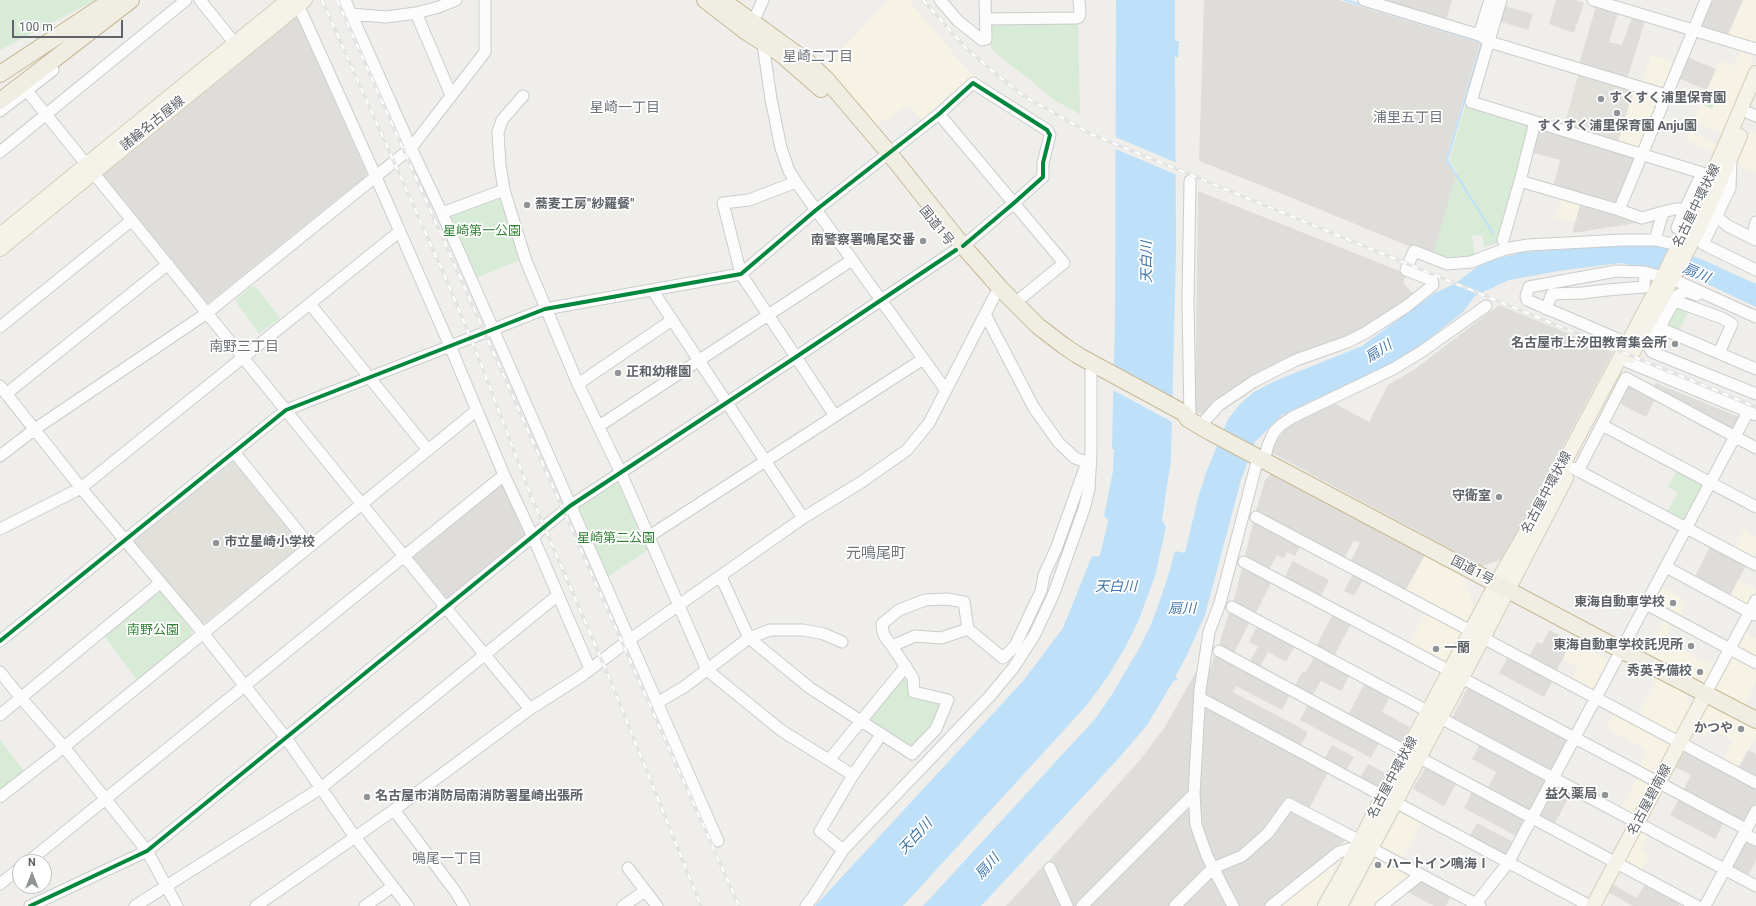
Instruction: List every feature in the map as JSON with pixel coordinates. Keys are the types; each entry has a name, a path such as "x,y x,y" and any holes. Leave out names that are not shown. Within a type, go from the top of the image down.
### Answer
{"highway":[{"path":"0,74 113,0"},
{"path":"0,88 113,0"},
{"path":"0,102 131,0"},
{"name":"国道1号","path":"705,0 763,44 781,54 818,86 885,156"},
{"name":"国道1号","path":"731,3 753,22 809,63 826,79 885,156 959,248 1044,341 1076,363 1093,369 1502,587 1756,720"},
{"name":"国道1号","path":"998,292 1015,303 1038,326 1093,369"}],"main road":[{"name":"諸輪名古屋線","path":"0,234 90,168 297,1"},
{"name":"名古屋中環状線","path":"1502,587 1575,469 1628,362 1681,247 1707,174 1756,73"},
{"name":"名古屋中環状線","path":"1681,247 1731,158 1752,114 1756,97"},
{"name":"諸輪名古屋線","path":"0,249 90,168"},
{"name":"名古屋中環状線","path":"1389,799 1420,758 1435,715 1478,635 1549,490 1627,343 1668,277"},
{"name":"名古屋碧南線","path":"1593,906 1706,693"},
{"name":"名古屋中環状線","path":"1325,906 1363,846 1389,799 1407,752 1435,715"},
{"name":"名古屋中環状線","path":"1340,906 1363,846"}],"street":[{"path":"0,111 141,0"},
{"path":"0,152 186,0"},
{"path":"200,0 238,48"},
{"path":"345,0 411,148 442,213 718,841"},
{"path":"351,14 386,17 416,13 439,7 456,0"},
{"path":"0,456 35,429 207,313 411,148 485,52 484,0"},
{"path":"763,0 753,22 763,44 771,99 781,148 796,182 945,389"},
{"path":"940,0 958,21 982,40 986,39 985,0"},
{"path":"986,18 1076,18 1079,17 1080,14 1079,0"},
{"path":"1364,0 1484,37 1494,43 1666,95"},
{"path":"1490,0 1471,102 1707,174 1685,209 1677,228"},
{"path":"1484,37 1501,0"},
{"path":"1593,0 1756,49"},
{"path":"1619,210 1706,0"},
{"path":"297,1 400,231 504,475 533,537 590,669"},
{"path":"416,13 451,95"},
{"path":"0,641 286,410 545,309 653,291 741,274 816,210 939,114 973,83 1047,130 1050,135 1043,163 1043,177 1014,204 959,248 570,506 147,851 30,906"},
{"path":"27,91 404,557 530,709"},
{"path":"523,96 502,120 498,132 500,165 504,190 526,262 578,384 621,473 707,670 782,731 853,775"},
{"path":"939,114 1064,263 1015,303"},
{"path":"1503,240 1536,122"},
{"path":"1731,158 1730,188 1703,244 1756,270"},
{"path":"1190,181 1188,301 1193,422"},
{"path":"1520,181 1642,218 1675,209 1685,209"},
{"path":"796,182 749,200 723,203 741,274 835,416"},
{"path":"442,213 504,190"},
{"path":"1655,240 1663,212"},
{"path":"1717,217 1728,226 1754,239 1756,222"},
{"path":"0,326 132,220"},
{"path":"0,529 81,488 400,231"},
{"path":"1193,422 1253,382 1296,360 1347,342 1386,321 1407,306 1433,285 1432,280 1406,270 1414,251 1447,264 1471,262 1505,249 1540,244 1655,240 1681,247"},
{"path":"599,426 852,260"},
{"path":"168,264 3,390 81,488 202,633 286,738 355,837 408,906"},
{"path":"1627,343 1527,300 1526,296 1529,286 1616,271 1645,272 1668,277 1756,317"},
{"path":"1546,309 1552,294 1582,294 1607,290 1644,288 1645,272"},
{"path":"653,291 803,518"},
{"path":"1711,296 1702,297 1685,291 1677,296 1650,346 1652,352 1756,394"},
{"path":"256,906 394,810 530,709 580,678 629,640 721,577 803,518 860,483 907,450 929,422 945,389 998,292"},
{"path":"1674,301 1722,318 1732,324 1719,353"},
{"path":"310,304 428,450"},
{"path":"1233,906 1199,837 1196,825 1194,794 1200,698 1209,632 1220,603 1259,458 1268,445 1274,432 1281,425 1293,417 1393,369 1421,352 1486,306"},
{"path":"985,314 1034,408 1059,443 1075,458 1089,462"},
{"path":"578,384 672,320"},
{"path":"1660,328 1756,370"},
{"path":"648,537 923,359"},
{"path":"1175,906 1213,868 1242,856 1268,833 1289,804 1363,846 1476,905 1508,863 1710,482 1735,436 1752,414 1628,362"},
{"path":"806,906 843,850 990,696 1014,667 1034,634 1054,593 1084,510 1089,489 1093,369"},
{"path":"1756,448 1626,378 1602,425 1575,469 1756,565"},
{"path":"0,797 64,747 477,410"},
{"path":"1602,425 1756,507"},
{"path":"234,452 310,546"},
{"path":"721,577 749,638 810,688 912,754 936,729 948,700 914,692 914,678 882,632 882,624 899,610 925,600 947,599 964,602 968,628 1003,658 1015,646 1041,591 1044,575 1056,549 1089,462"},
{"path":"38,854 504,475"},
{"path":"1256,517 1756,783"},
{"path":"1244,562 1659,783 1745,832 1756,840"},
{"path":"1666,567 1753,613"},
{"path":"0,715 160,583"},
{"path":"135,906 322,788 558,595"},
{"path":"1706,693 1730,649 1753,613 1756,600"},
{"path":"1646,604 1756,663"},
{"path":"1232,607 1756,886"},
{"path":"892,646 915,636 941,638 968,628"},
{"path":"657,703 684,687 749,638 770,630 804,630 824,634 842,642"},
{"path":"1219,652 1407,752"},
{"path":"829,760 906,666"},
{"path":"0,672 64,747 147,851 177,906"},
{"path":"1200,698 1590,906"},
{"path":"843,850 820,831 853,775 881,735"},
{"path":"1420,758 1697,906"},
{"path":"1082,906 1194,794"},
{"path":"394,810 464,906"},
{"path":"1705,906 1756,811"},
{"path":"1271,906 1339,852 1363,846"},
{"path":"628,868 657,906"},
{"path":"1050,868 1066,906"},
{"path":"0,884 12,874"},
{"path":"1381,906 1420,875"},
{"path":"365,906 392,887"},
{"path":"623,906 645,891"}],"shaded area":[{"path":"889,0 909,0 959,61 976,77 925,122 909,105 877,125 825,67"},
{"path":"1204,0 1339,0 1480,43 1446,160 1456,176 1433,256 1199,161"},
{"path":"1376,0 1452,0 1446,21"},
{"path":"1556,0 1576,0 1584,3 1574,33 1549,24"},
{"path":"1711,0 1743,0 1727,37 1702,29 1700,26"},
{"path":"1743,0 1756,0 1756,46 1727,37"},
{"path":"1502,5 1533,14 1528,30 1498,21"},
{"path":"1596,6 1618,13 1609,42 1622,45 1632,17 1645,21 1627,79 1579,65"},
{"path":"295,17 298,18 366,172 366,176 208,303 206,303 104,179 104,173"},
{"path":"1741,50 1752,53 1754,57 1722,133 1693,121 1719,61 1734,66"},
{"path":"1651,55 1676,63 1665,89 1662,90 1641,84"},
{"path":"1687,57 1716,69 1707,90 1678,78"},
{"name":"すくすく浦里保育園","path":"1579,72 1634,89 1618,142 1564,126"},
{"path":"1634,89 1659,96 1661,99 1641,147 1637,148 1618,142"},
{"path":"1541,127 1634,155 1636,159 1617,204 1553,188 1560,160 1530,152 1536,129"},
{"path":"1752,130 1756,132 1756,173 1737,165"},
{"path":"1689,131 1717,144 1713,152 1686,140"},
{"path":"1198,191 1407,274 1403,282 1416,297 1365,331 1314,349 1204,416 1195,411"},
{"path":"1562,196 1581,202 1575,223 1555,217"},
{"path":"1581,202 1643,222 1574,233 1573,230"},
{"path":"1499,305 1613,352 1503,559 1482,566 1272,453 1273,447 1284,430 1332,402 1369,422 1388,385 1415,369"},
{"path":"1628,382 1656,397 1646,417 1617,402"},
{"path":"1656,383 1739,417 1735,430 1731,431 1653,389"},
{"name":"市立星崎小学校","path":"234,461 302,545 202,625 131,541"},
{"path":"1271,474 1425,555 1404,593 1349,564 1360,543 1354,540 1343,561 1255,514 1265,480"},
{"path":"501,484 504,485 525,533 525,537 447,599 412,559 412,555"},
{"path":"1254,519 1301,545 1295,556 1287,552 1284,558 1277,555 1268,572 1244,560"},
{"path":"1744,529 1756,536 1756,551 1751,560 1733,550"},
{"path":"1711,544 1747,563 1729,598 1694,579"},
{"path":"1425,555 1463,575 1474,607 1464,625 1404,593"},
{"path":"1293,561 1329,580 1319,599 1283,580"},
{"path":"1243,564 1273,579 1255,615 1233,604"},
{"path":"1354,572 1364,578 1354,596 1344,591"},
{"path":"1738,580 1756,589 1750,604 1744,606 1729,598"},
{"path":"1659,586 1687,601 1678,618 1651,601"},
{"path":"1230,609 1251,620 1232,656 1218,648"},
{"path":"1426,611 1462,630 1443,665 1408,646"},
{"path":"1334,612 1352,622 1333,658 1315,648"},
{"path":"1666,618 1674,622 1666,637 1675,642 1674,645 1716,667 1707,683 1702,683 1646,654"},
{"path":"1258,624 1296,644 1286,662 1268,652 1258,670 1248,664 1258,647 1249,642"},
{"path":"1549,630 1572,641 1555,673 1528,659 1537,642 1542,644"},
{"path":"1744,632 1756,639 1756,659 1737,646"},
{"path":"1572,641 1611,661 1596,692 1571,682 1578,667 1562,659"},
{"path":"1216,653 1291,693 1282,710 1236,686 1233,692 1308,732 1299,749 1203,697 1206,679"},
{"path":"1316,654 1351,673 1341,691 1321,681 1311,698 1293,689 1303,671 1306,672"},
{"path":"1509,655 1554,678 1544,697 1499,673"},
{"path":"1731,655 1756,666 1756,681 1744,706 1716,691 1715,686"},
{"path":"1202,661 1192,793 1077,906 1069,906 1049,861 1140,760 1165,727"},
{"path":"1657,679 1686,694 1691,708 1676,735 1637,717"},
{"path":"1366,681 1391,694 1382,712 1410,727 1401,745 1347,717"},
{"path":"1469,685 1569,738 1553,772 1451,720"},
{"path":"1309,702 1381,740 1371,758 1300,720"},
{"path":"1711,703 1756,727 1756,736 1737,771 1722,762 1733,741 1710,729 1705,737 1692,730 1705,705"},
{"path":"1207,705 1329,770 1308,811 1289,801 1242,854 1215,864 1198,824 1202,707"},
{"path":"1615,711 1673,742 1657,777 1637,769 1647,751 1606,728"},
{"path":"1481,742 1546,778 1548,782 1532,812 1486,791 1496,772 1472,759"},
{"path":"1332,745 1354,757 1345,773 1323,761"},
{"path":"1685,749 1756,786 1756,806 1746,824 1682,793 1691,775 1673,766 1681,750"},
{"path":"1748,750 1756,754 1756,781 1737,771"},
{"path":"1368,764 1386,773 1378,787 1375,789 1359,780"},
{"path":"1426,766 1457,782 1444,806 1413,789"},
{"path":"1639,774 1652,781 1637,817 1620,811"},
{"path":"1557,783 1572,791 1553,827 1537,814 1552,785"},
{"path":"1473,790 1525,818 1526,822 1518,837 1464,808"},
{"path":"1680,797 1725,820 1715,839 1670,815"},
{"path":"1289,806 1346,840 1264,906 1235,906 1217,868 1243,857"},
{"path":"1184,808 1192,811 1210,867 1172,906 1087,906"},
{"path":"1403,809 1423,819 1401,861 1381,850"},
{"path":"1477,823 1515,843 1508,857 1468,839"},
{"path":"1638,829 1651,832 1641,850 1650,855 1639,873 1623,865"},
{"path":"1744,839 1756,843 1756,860 1747,878 1731,870"},
{"path":"1378,856 1415,876 1377,906 1351,906"},
{"path":"1331,863 1335,868 1314,906 1277,906"},
{"path":"1045,864 1064,906 1006,906"},
{"path":"1210,875 1214,875 1230,906 1178,906"},
{"path":"1418,878 1451,895 1446,906 1434,906 1404,890"},
{"path":"1646,882 1682,901 1679,906 1633,906 1606,891 1610,883 1637,898"}],"green space":[{"path":"0,0 96,0 0,50"},
{"path":"1078,22 1080,114 1056,101 991,49 991,23"},
{"path":"1707,90 1718,95 1712,109 1701,104"},
{"path":"1466,104 1529,124 1500,242 1484,247 1482,235 1472,236 1475,258 1449,262 1433,256 1457,172 1449,160"},
{"name":"星崎第一公園","path":"498,196 502,197 510,232 520,259 476,278 446,216"},
{"path":"254,285 280,318 259,334 235,300"},
{"path":"1674,306 1690,308 1677,334 1665,328"},
{"path":"1678,468 1705,482 1706,487 1683,523 1666,514 1678,492 1668,487"},
{"name":"星崎第二公園","path":"617,480 648,550 609,576 603,573 576,511 577,507"},
{"name":"南野公園","path":"158,589 192,631 191,637 137,680 103,634"},
{"path":"902,673 910,675 910,695 940,704 933,726 910,749 865,719"},
{"path":"0,740 24,771 0,791"}],"water":[{"name":"天白川","path":"1116,0 1175,0 1175,41 1179,41 1178,57 1175,57 1176,249 1171,459 1162,520 1166,527 1155,576 1138,622 1125,648 1106,679 1087,705 903,906 815,906 1024,680 1063,628 1092,556 1097,557 1100,555 1108,522 1104,516 1113,471 1114,449 1112,449 1115,319"},
{"name":"扇川","path":"1639,244 1668,248 1701,259 1756,284 1756,307 1699,280 1656,269 1619,263 1559,271 1509,280 1475,296 1462,313 1408,355 1381,371 1282,415 1255,442 1241,480 1205,615 1187,655 1175,677 1178,679 1176,681 1174,680 1147,725 1118,759 981,906 923,906 1095,719 1111,696 1140,647 1152,622 1166,583 1175,551 1185,553 1198,498 1206,473 1228,419 1241,403 1254,392 1275,381 1362,346 1433,294 1456,283 1478,266 1491,260 1524,252"}],"pier":[{"path":"1113,136 1177,163 1177,175 1113,148"},
{"path":"1111,367 1174,400 1174,423 1111,389"}],"waterway":[{"path":"1345,0 1481,42"},
{"path":"1482,42 1447,160 1493,233"}],"railway":[{"path":"322,0 446,279 478,356 531,496 609,677 701,906"},
{"path":"337,0 739,906"},
{"path":"923,0 965,47 996,74 1024,96 1091,134 1756,407"}],"cycle path":[{"path":"0,641 286,410 545,309 741,274 816,210 939,114 973,83 1047,130 1050,135 1043,163 1043,177 963,246"},
{"path":"30,906 147,851 570,506 956,250"}],"place":[{"name":"すくすく浦里保育園","path":"1601,99"},
{"name":"すくすく浦里保育園 Anju園","path":"1617,113"},
{"name":"蕎麦工房\"紗羅餐\"","path":"527,205"},
{"name":"南警察署鳴尾交番","path":"923,241"},
{"name":"名古屋市上汐田教育集会所","path":"1675,344"},
{"name":"正和幼稚園","path":"618,373"},
{"name":"守衛室","path":"1499,497"},
{"name":"市立星崎小学校","path":"216,543"},
{"name":"東海自動車学校","path":"1673,603"},
{"name":"東海自動車学校託児所","path":"1691,646"},
{"name":"一蘭","path":"1436,649"},
{"name":"秀英予備校","path":"1700,672"},
{"name":"かつや","path":"1741,729"},
{"name":"益久薬局","path":"1605,795"},
{"name":"名古屋市消防局南消防署星崎出張所","path":"367,797"},
{"name":"ハートイン鳴海Ⅰ","path":"1378,865"}],"district":[{"name":"星崎二丁目","path":"818,57"},
{"name":"星崎一丁目","path":"625,108"},
{"name":"浦里五丁目","path":"1408,118"},
{"name":"南野三丁目","path":"244,347"},
{"name":"元鳴尾町","path":"876,554"},
{"name":"鳴尾一丁目","path":"447,859"}]}
